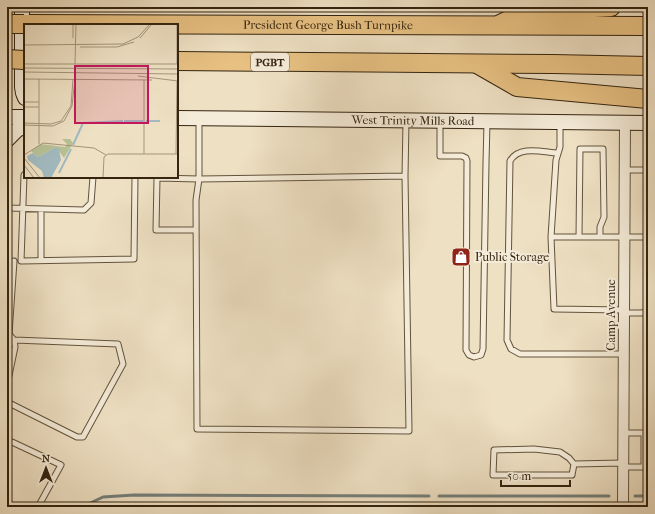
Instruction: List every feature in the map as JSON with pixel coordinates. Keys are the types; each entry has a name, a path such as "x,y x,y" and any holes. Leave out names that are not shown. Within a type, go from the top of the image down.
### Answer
{"highway":[{"path":"493,26 525,12 611,7"},
{"name":"President George Bush Turnpike","path":"7,24 24,24"},
{"name":"President George Bush Turnpike","path":"178,24 648,26"},
{"path":"7,59 24,60"},
{"name":"PGBT","path":"178,61 648,66"},
{"path":"476,64 517,87 648,99"}],"main road":[{"path":"22,7 22,87 24,96"},
{"path":"7,117 24,117"},
{"name":"West Trinity Mills Road","path":"178,118 648,123"},
{"path":"7,140 17,130 24,126"}],"street":[{"name":"Camp Avenue","path":"623,507 624,122"}],"lane":[{"path":"199,119 199,179 196,200 197,429 409,431 405,176 406,121"},
{"path":"440,121 440,156 462,156 466,158 466,350 469,355 474,357 481,354 483,350 488,121"},
{"path":"560,122 560,147 556,160 551,237 554,310 648,312"},
{"path":"579,237 580,149 604,149 604,217 600,228 600,237"},
{"path":"558,153 518,152 510,161 508,340 511,349 520,354 624,354"},
{"path":"624,170 646,170 648,172"},
{"path":"21,261 24,175"},
{"path":"196,230 156,230 157,178 199,179 405,176"},
{"path":"7,208 84,210 91,203 93,178"},
{"path":"7,261 134,260 135,178"},
{"path":"41,209 41,260"},
{"path":"551,237 648,237"},
{"path":"7,385 15,347 14,340 8,334 14,261"},
{"path":"7,402 77,437 83,436 123,364 118,344 14,340"},
{"path":"574,464 572,475 493,475 494,450 534,449 560,452 569,458 574,464 646,467 646,433 623,433"},
{"path":"12,442 61,465 38,507"}],"waterway":[{"path":"82,507 103,497 134,495 429,496"},
{"path":"439,496 609,496"},
{"path":"635,496 648,496"}],"place":[{"name":"Public Storage","path":"461,257"}]}
